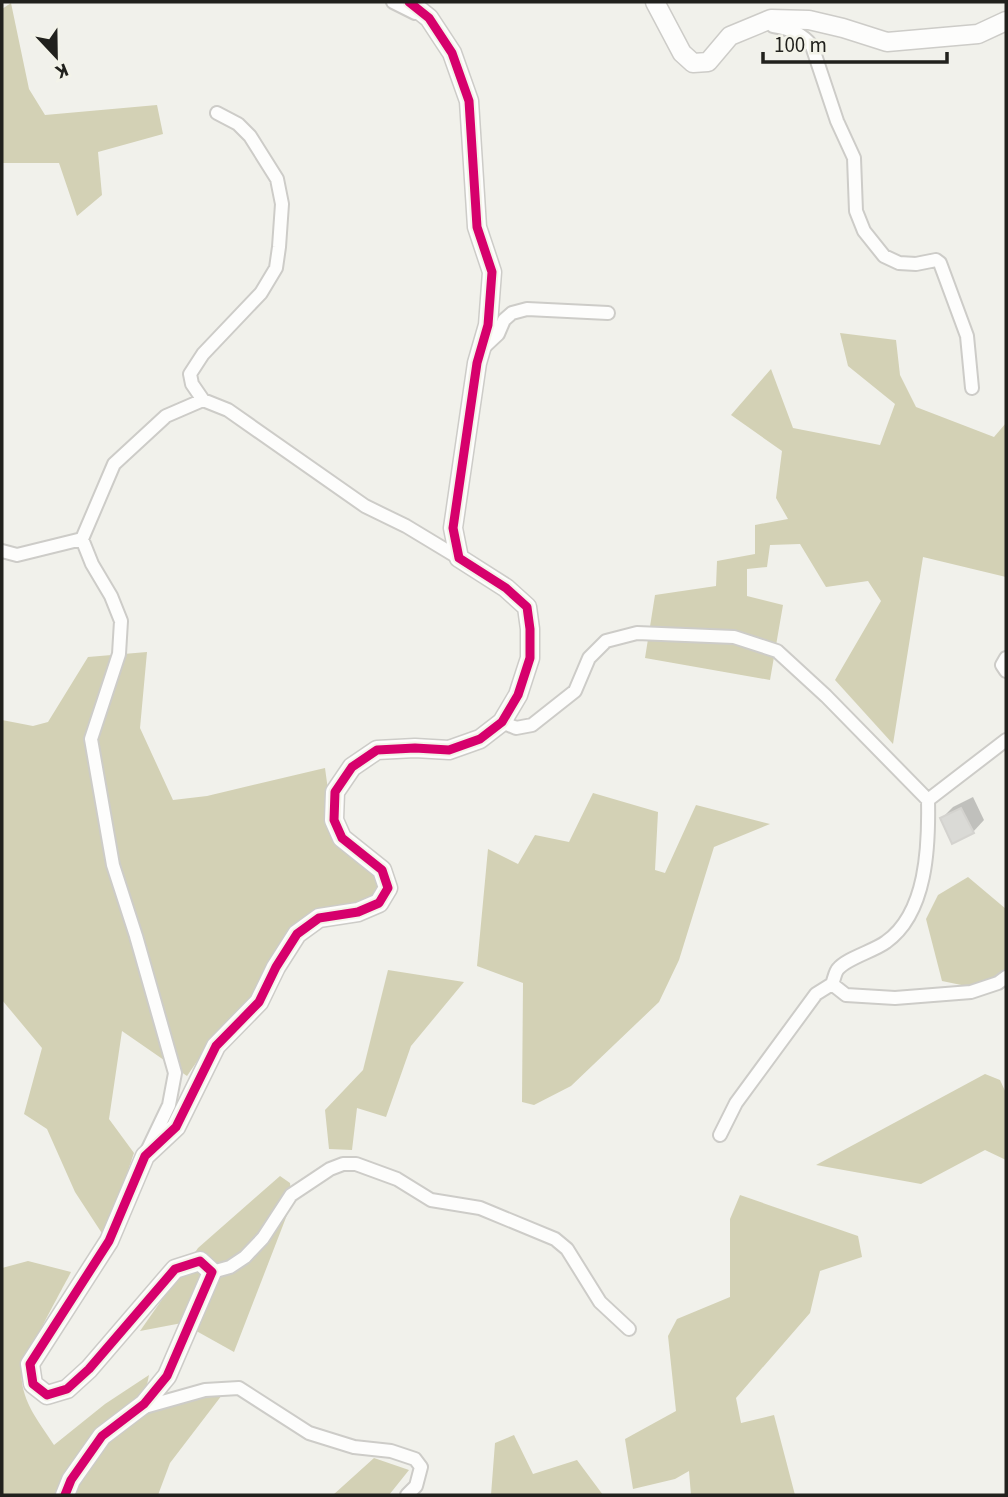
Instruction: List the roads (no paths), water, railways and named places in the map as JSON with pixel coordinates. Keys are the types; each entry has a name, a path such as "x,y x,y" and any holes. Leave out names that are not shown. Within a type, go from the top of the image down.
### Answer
{"street":[{"path":"393,2 431,20"},
{"path":"409,2 431,20 452,53 469,101 477,228 492,272 488,326 481,349 453,528 459,558"},
{"path":"655,2 682,53 693,62 708,62 730,36 771,19 809,20 887,42 978,34 1006,21"},
{"path":"758,24 786,28 804,36 812,46 837,121 854,158 856,211 874,246 884,256 899,263 916,264 936,260 940,263 967,336 972,388"},
{"path":"145,1156 176,1127 216,1046 259,1002 296,934 319,918 358,912 380,903 388,888 382,870 342,838 334,820 335,792 352,767 377,750 449,750 480,739 502,722 518,695 530,658 527,607 506,588 406,526 365,506 228,410 203,400 192,384 190,373 203,354 261,293 276,268 282,204 277,178 250,136 238,124 217,113"},
{"path":"481,349 498,334 503,320 512,313 527,309 608,313"},
{"path":"203,400 166,416 114,464 82,539 121,621 119,654 91,739 113,864 175,1073 169,1105 109,1241 30,1364 33,1384 47,1395 68,1389 89,1369 175,1269 200,1261 212,1272"},
{"path":"2,551 17,555 82,539"},
{"path":"502,722 516,728 532,725 575,691 589,658 606,641 637,633 734,637 777,651 826,696 928,800 929,827 924,874 908,920 887,942 839,968 832,984 816,994 736,1103 720,1135"},
{"path":"1006,658 1002,665 1006,671"},
{"path":"928,800 1006,740"},
{"path":"832,984 846,995 895,998 971,992 998,983 1006,977"},
{"path":"212,1272 230,1267 245,1257 263,1238 291,1195 330,1169 344,1164 356,1164 397,1180 431,1200 480,1209 555,1239 567,1249 600,1302 629,1329"},
{"path":"65,1495 71,1480 102,1436 138,1409 167,1376 212,1272"},
{"path":"138,1409 205,1390 239,1388 309,1433 354,1447 391,1451 415,1459 421,1467 416,1486 407,1495"}]}
